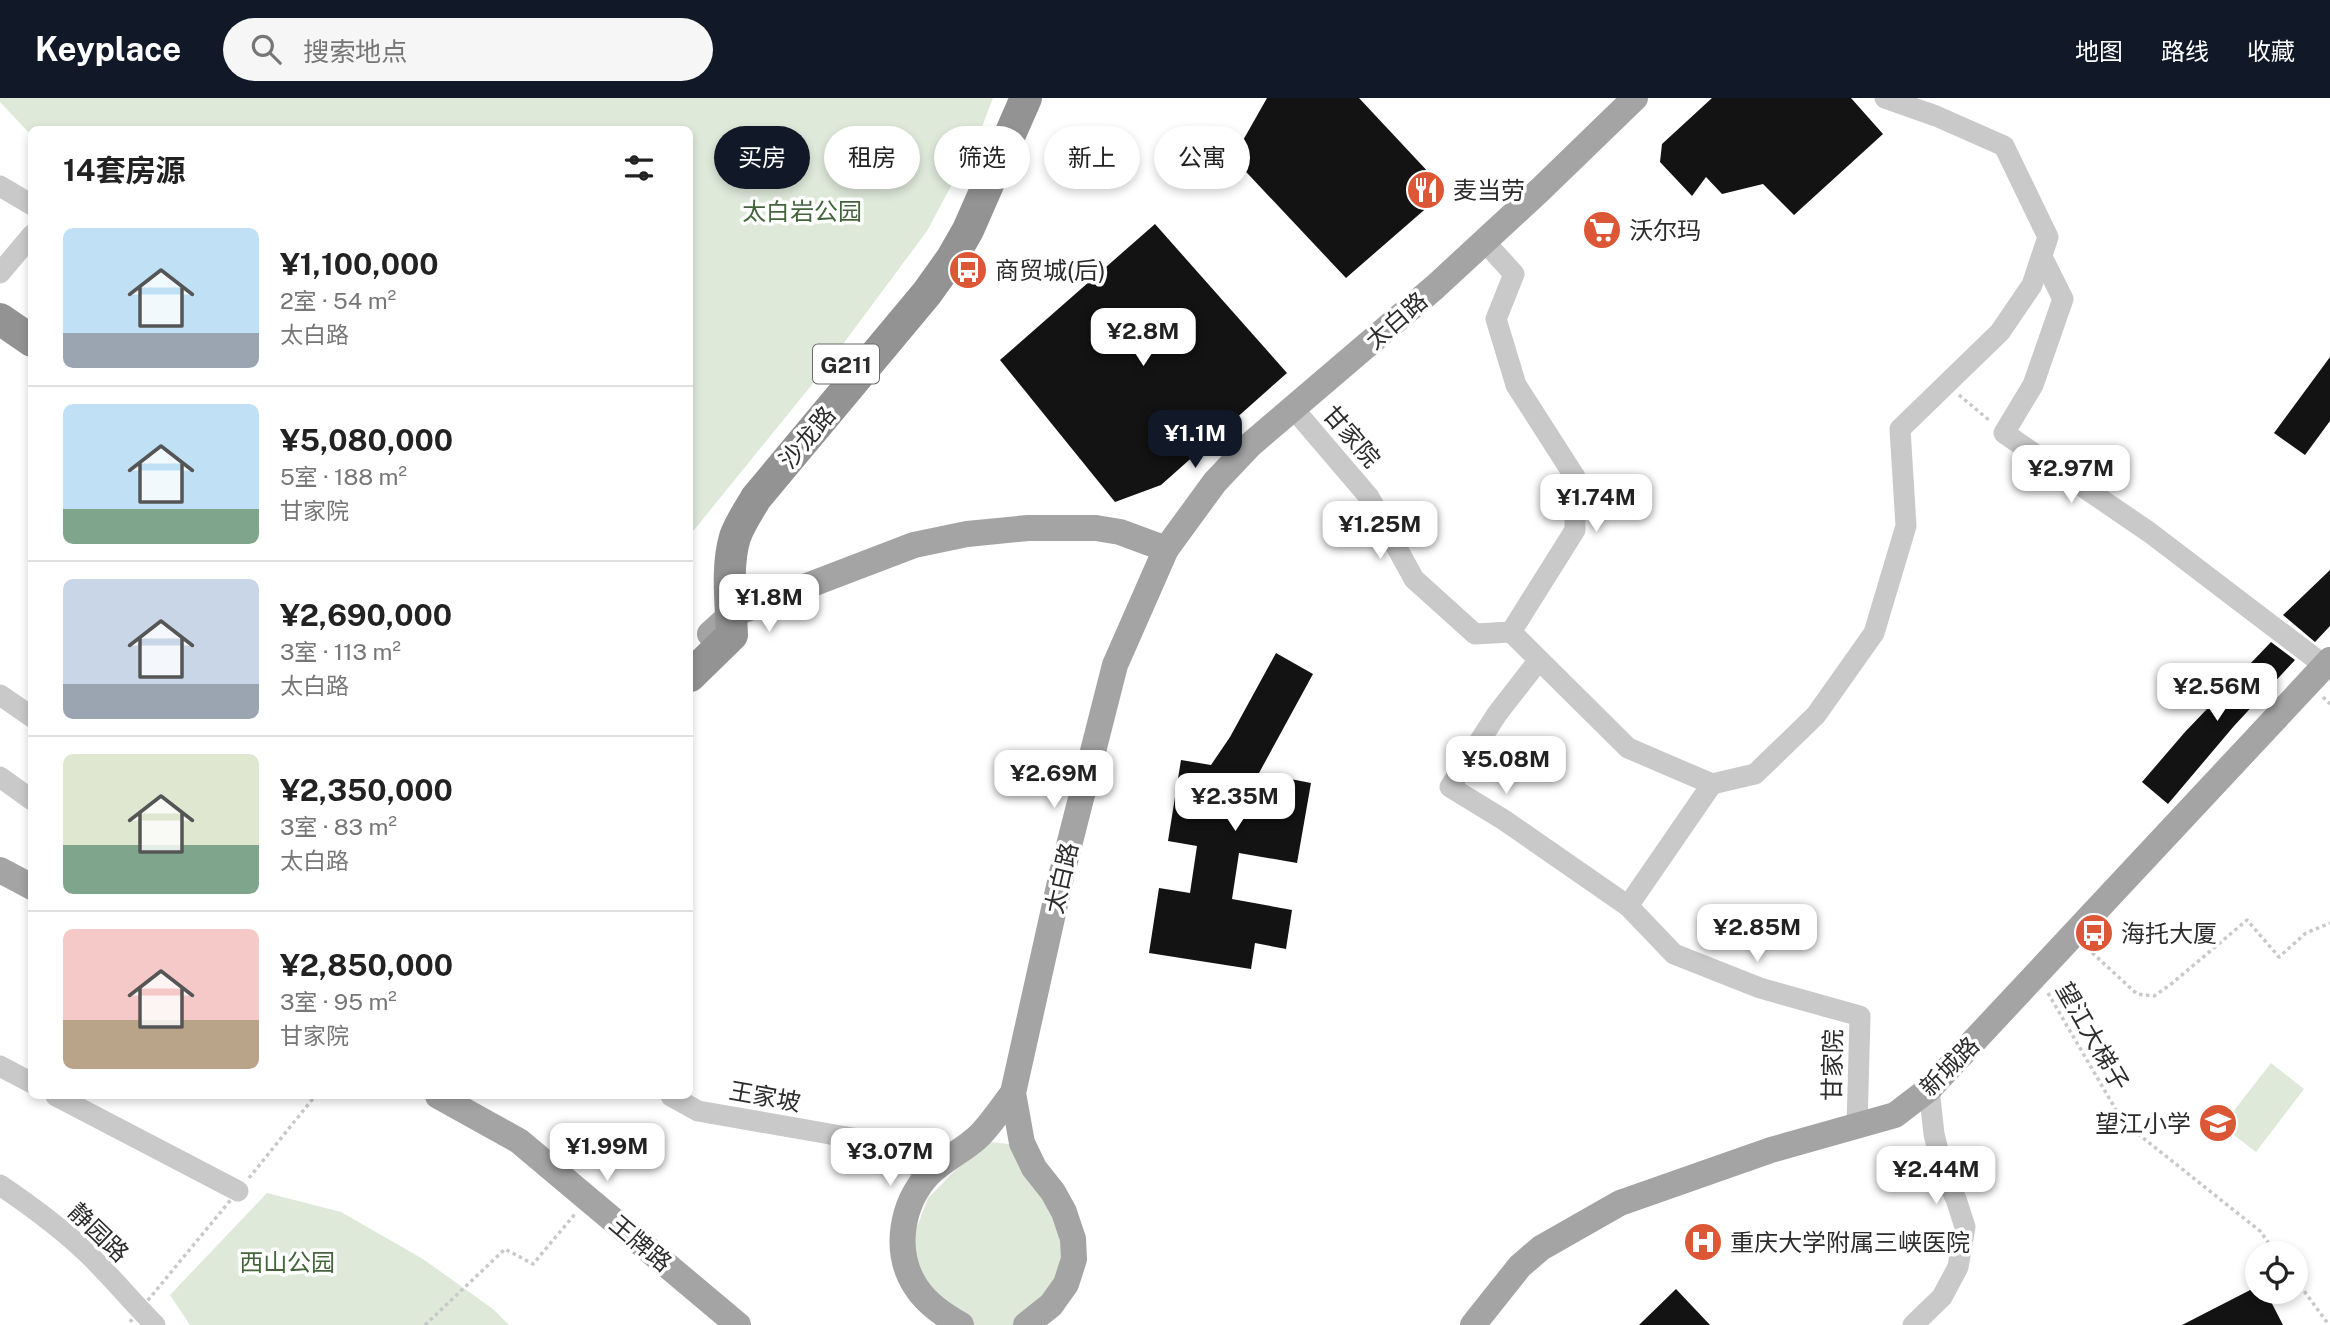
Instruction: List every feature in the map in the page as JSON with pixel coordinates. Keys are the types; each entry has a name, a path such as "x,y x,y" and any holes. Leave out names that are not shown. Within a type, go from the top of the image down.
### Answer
{"highway":[{"name":"沙龙路","path":"716,635 710,573 717,536 730,510 743,489 939,244 970,189 1008,98"},
{"name":"沙龙路","path":"716,635 731,569 735,536 756,498 927,293 952,258 987,191 1027,98"},
{"path":"0,303 28,321"},
{"path":"0,319 28,338"},
{"path":"693,671 716,635"}],"main road":[{"name":"太白路","path":"1026,1325 1051,1305 1066,1284 1074,1259 1073,1239 1064,1212 1053,1192 1034,1168 1022,1143 1013,1093 1062,873 1115,665 1166,549 1216,482 1250,446 1484,241 1635,98"},
{"path":"716,635 777,598 914,545 967,534 1028,528 1096,528 1120,532 1166,549"},
{"path":"735,536 737,557 747,587 762,599 777,598"},
{"name":"新城路","path":"1473,1325 1520,1266 1541,1248 1620,1203 1771,1150 1895,1115 1929,1089 2328,663"},
{"path":"0,870 28,885"},
{"name":"太白路","path":"961,1325 937,1311 916,1287 904,1259 903,1228 911,1198 930,1173 980,1135 1013,1093"},
{"name":"王牌路","path":"443,1099 519,1141 738,1325"}],"street":[{"path":"1484,241 1514,274 1496,319 1516,385 1575,477 1576,530 1511,632 1628,748 1712,784 1755,774 1816,715 1874,633 1906,526 1900,429 2000,332 2032,285 2048,237 2004,146 1936,116 1885,98"},
{"path":"0,186 28,203"},
{"path":"0,273 28,240"},
{"path":"2042,257 2063,299 2033,385 2004,433 2149,533 2328,663"},
{"name":"甘家院","path":"1293,408 1369,497 1414,579 1475,634 1511,632"},
{"name":"甘家院","path":"1539,660 1497,714 1450,787 1504,820 1628,906 1675,954 1760,988 1860,1016 1857,1126"},
{"path":"0,695 28,714"},
{"path":"0,777 28,797"},
{"path":"1628,906 1712,784"},
{"path":"0,1066 28,1081"},
{"path":"1913,1325 1942,1297 1958,1267 1965,1227 1943,1172 1934,1134 1929,1089"},
{"path":"62,1099 239,1191"},
{"name":"王家坡","path":"676,1099 698,1111 864,1140 930,1173"},
{"name":"静园路","path":"0,1185 37,1210 89,1255 155,1325"}],"path":[{"path":"1946,384 2004,433"},
{"path":"2073,934 2137,995 2154,996 2248,920 2279,957 2306,933 2330,923"},
{"name":"望江大梯子","path":"2037,973 2123,1122 2260,1231 2267,1241"},
{"path":"130,1322 313,1099"},
{"path":"425,1325 505,1248 533,1264 588,1199"},
{"path":"2308,1296 2329,1325"}],"green space":[{"name":"太白岩公园","path":"0,98 993,98 982,126 934,126 934,189 949,189 927,231 823,371 693,531 693,126 28,126 28,132 0,102"},
{"path":"2271,1063 2304,1089 2256,1152 2222,1126"},
{"path":"991,1142 1009,1144 1061,1220 1067,1255 1060,1286 1020,1325 975,1325 957,1316 923,1284 912,1240 928,1198 962,1164"},
{"name":"西山公园","path":"267,1193 341,1212 423,1259 493,1309 509,1325 190,1325 170,1295"}],"building":[{"path":"1267,98 1359,98 1446,191 1346,278 1250,176 1250,128"},
{"path":"1712,98 1851,98 1883,134 1794,215 1763,184 1722,194 1706,177 1692,196 1660,162 1662,144"},
{"path":"1155,224 1287,373 1161,485 1115,502 1000,360"},
{"path":"2330,357 2330,421 2305,455 2274,433"},
{"path":"2330,570 2330,626 2315,642 2283,615"},
{"path":"2271,642 2295,660 2168,804 2142,782 2185,732"},
{"path":"1276,653 1313,674 1259,773 1311,783 1297,863 1239,853 1232,899 1292,910 1286,949 1255,943 1251,969 1149,953 1159,888 1190,893 1197,846 1168,841 1181,760 1211,765 1230,737"},
{"path":"1676,1289 1710,1325 1639,1325"},
{"path":"2245,1293 2245,1304 2272,1304 2283,1325 2182,1325"}],"place":[{"name":"麦当劳","path":"1426,190"},
{"name":"沃尔玛","path":"1602,230"},
{"name":"商贸城(后)","path":"968,270"},
{"name":"海托大厦","path":"2094,933"},
{"name":"望江小学","path":"2218,1123"},
{"name":"重庆大学附属三峡医院","path":"1703,1242"}]}
